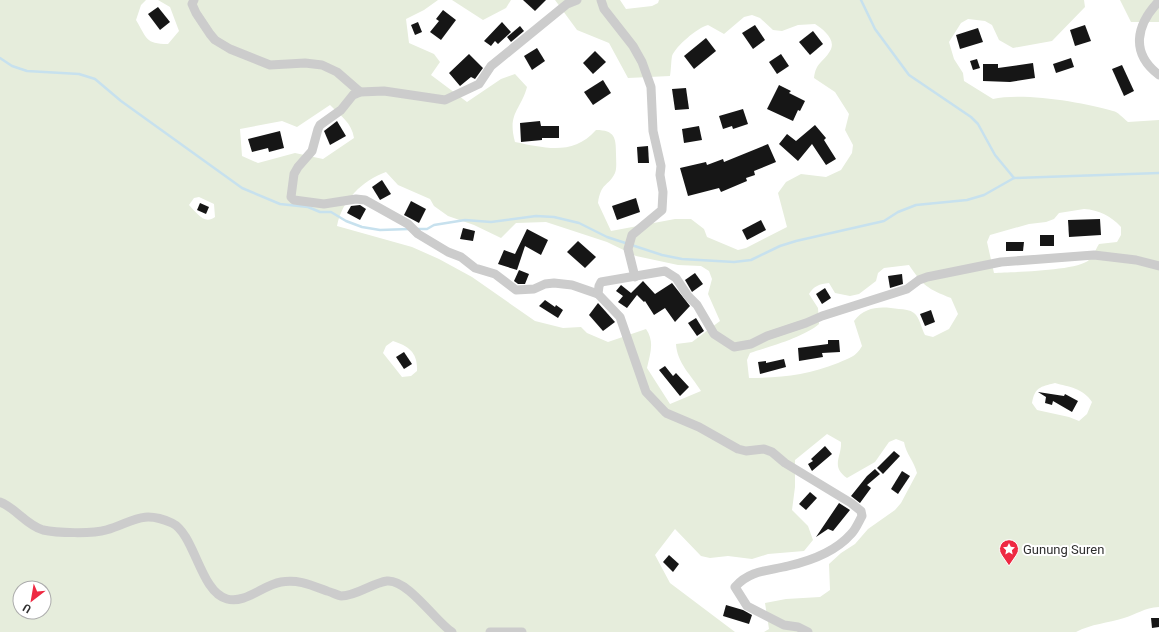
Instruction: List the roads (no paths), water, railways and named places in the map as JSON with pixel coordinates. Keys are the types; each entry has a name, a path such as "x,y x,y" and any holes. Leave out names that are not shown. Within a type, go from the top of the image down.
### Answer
{"street":[{"path":"194,0 192,4 210,34 215,40 230,49 270,64 305,63 322,65 337,72 360,92"},
{"path":"577,0 567,4 491,66 479,84 445,100 384,91 360,92 353,95 341,110 320,125 312,151 294,174 291,197 294,200 324,204 360,199 408,224 418,234 448,252 461,257 475,268 496,274 516,290 534,289 546,284 554,283 572,285 598,294 620,317 646,392 666,413 699,427 738,449 746,451 764,449 772,452 785,463 847,500 861,511 862,516 851,534 829,551 792,565 763,570 740,581 735,587 747,606 784,625 798,627 808,632"},
{"path":"601,0 604,9 636,51 646,70 651,87 654,131 661,166 660,175 663,192 662,210 632,235 628,249 635,277"},
{"path":"1159,1 1142,25 1138,39 1140,51 1152,69 1159,75"},
{"path":"598,294 599,286 602,282 661,271 673,274 688,296 697,305 714,334 734,347 742,347 767,336 822,316 907,289 919,280 927,277 1000,262 1094,255 1136,260 1159,266"},
{"path":"0,502 8,505 42,530 68,532 105,531 136,517 154,517 171,523 178,527 200,565 207,582 218,595 227,599 237,600 276,583 293,580 301,581 341,596 388,581 396,582 429,608 446,628 452,632"},
{"path":"490,632 522,632"}],"waterway":[{"path":"861,0 875,29 909,75 971,117 978,124 995,155 1014,178"},
{"path":"0,58 12,66 27,71 79,74 95,79 121,101 242,188 280,204 308,207 320,212 331,212 346,221 362,227 380,230 409,229"},
{"path":"416,229 427,229 434,225 465,220 491,222 536,216 554,217 579,223 607,237 662,255 682,259 734,262 751,260 780,246 796,241 884,221 898,212 916,205 967,200 984,195 1014,178 1159,173"}],"place":[{"name":"Gunung Suren","path":"1009,566"}]}
